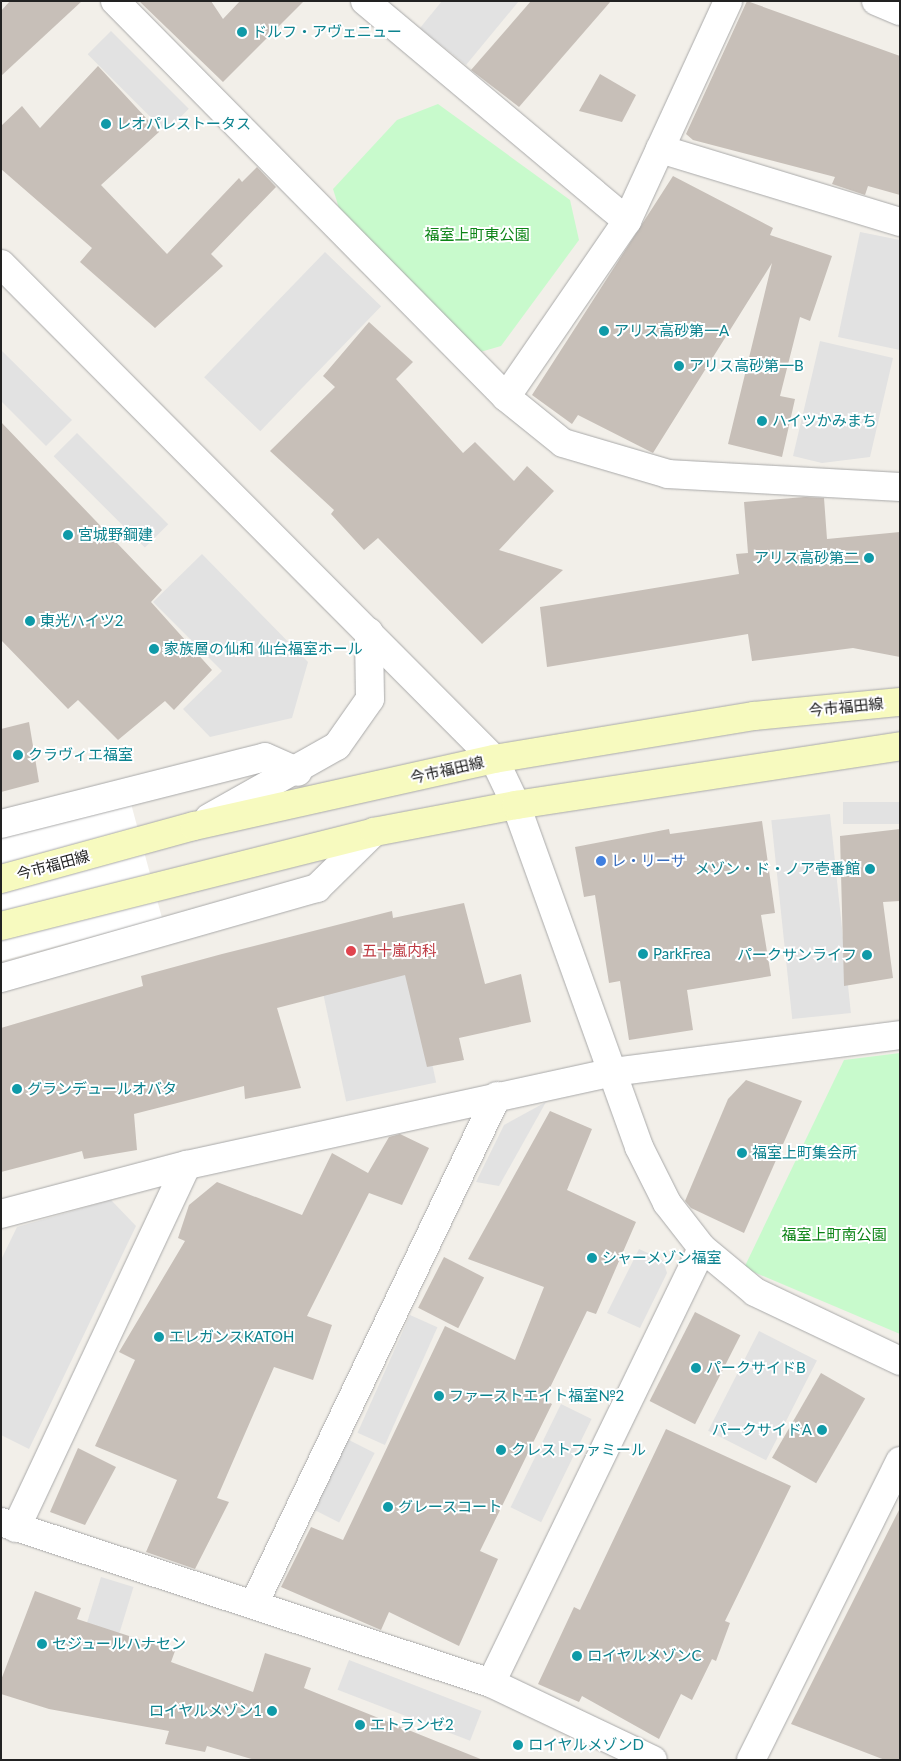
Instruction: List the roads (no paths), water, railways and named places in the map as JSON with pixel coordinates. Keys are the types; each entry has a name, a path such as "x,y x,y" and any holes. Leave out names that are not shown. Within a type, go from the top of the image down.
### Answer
{"main road":[{"name":"今市福田線","path":"1,879 194,826 494,760 754,716 900,702"},
{"path":"1,926 153,885 374,832 516,805 900,746"}],"street":[{"path":"115,1 506,397 563,443 668,474 900,487"},
{"path":"365,1 626,221"},
{"path":"506,397 626,221 728,1"},
{"path":"876,1 900,11"},
{"path":"660,149 900,222"},
{"path":"1,264 369,632 494,760 516,805 639,1147 667,1203 702,1248 755,1292 900,1361"},
{"path":"194,826 298,772 337,746 370,699 369,632"},
{"path":"1,824 265,757 298,772"},
{"path":"1,978 317,888 374,832"},
{"path":"1,1214 187,1165 612,1072 900,1035"},
{"path":"254,1604 497,1096"},
{"path":"187,1165 9,1525 491,1683 653,1760"},
{"path":"491,1683 702,1248"},
{"path":"751,1760 900,1461"}],"place":[{"name":"ドルフ・アヴェニュー","path":"242,32"},
{"name":"レオパレストータス","path":"106,124"},
{"name":"アリス高砂第一A","path":"604,331"},
{"name":"アリス高砂第一B","path":"679,366"},
{"name":"ハイツかみまち","path":"762,421"},
{"name":"宮城野鋼建","path":"68,535"},
{"name":"アリス高砂第二","path":"869,558"},
{"name":"東光ハイツ2","path":"30,621"},
{"name":"家族層の仙和 仙台福室ホール","path":"154,649"},
{"name":"クラヴィエ福室","path":"18,755"},
{"name":"レ・リーサ","path":"601,861"},
{"name":"メゾン・ド・ノア壱番館","path":"870,869"},
{"name":"五十嵐内科","path":"351,951"},
{"name":"ParkFrea","path":"643,954"},
{"name":"パークサンライフ","path":"867,955"},
{"name":"グランデュールオバタ","path":"17,1089"},
{"name":"福室上町集会所","path":"742,1153"},
{"name":"シャーメゾン福室","path":"592,1258"},
{"name":"エレガンスKATOH","path":"159,1337"},
{"name":"パークサイドB","path":"696,1368"},
{"name":"ファーストエイト福室№2","path":"439,1396"},
{"name":"パークサイドA","path":"822,1430"},
{"name":"クレストファミール","path":"501,1450"},
{"name":"グレースコート","path":"388,1507"},
{"name":"セジュールハナセン","path":"42,1644"},
{"name":"ロイヤルメゾンC","path":"577,1656"},
{"name":"ロイヤルメゾン1","path":"272,1711"},
{"name":"エトランゼ2","path":"360,1725"},
{"name":"ロイヤルメゾンD","path":"518,1745"}],"park label":[{"name":"福室上町東公園","path":"477,235"},
{"name":"福室上町南公園","path":"834,1235"}]}
